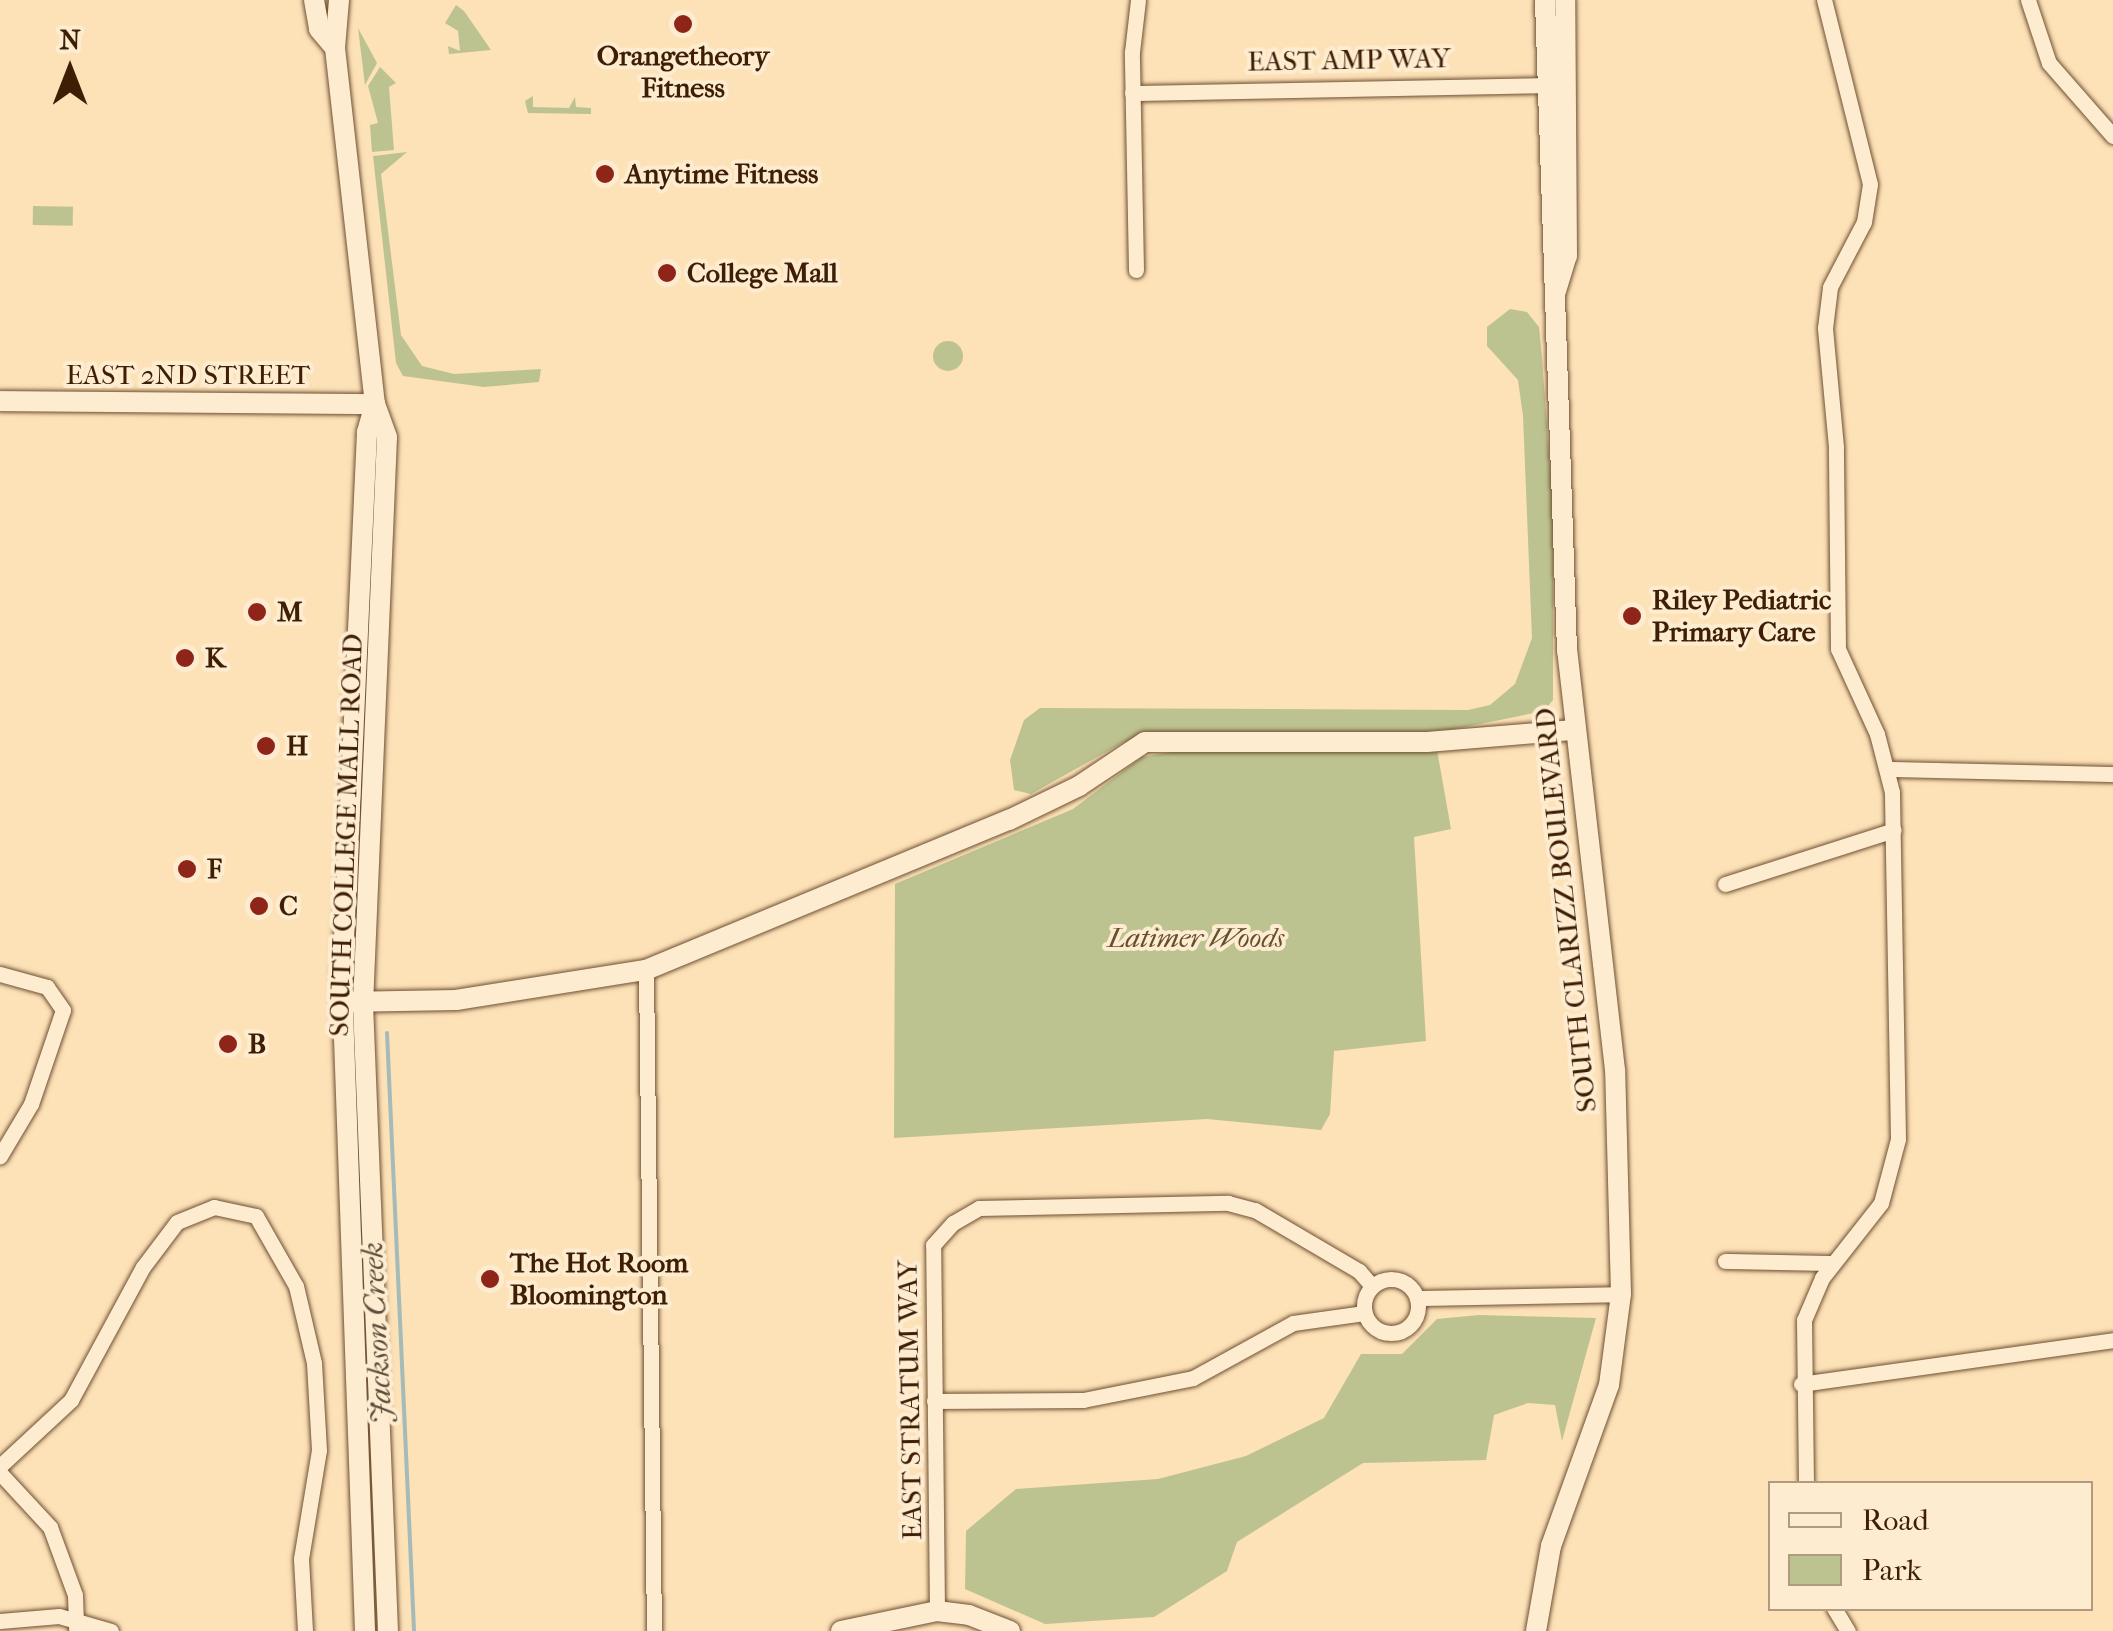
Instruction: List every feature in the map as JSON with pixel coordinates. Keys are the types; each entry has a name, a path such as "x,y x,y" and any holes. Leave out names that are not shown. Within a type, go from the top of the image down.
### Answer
{"street":[{"name":"SOUTH COLLEGE MALL ROAD","path":"314,0 319,28 335,48"},
{"name":"SOUTH COLLEGE MALL ROAD","path":"339,0 335,48 375,404 367,432 378,480 353,1003 356,1366 366,1631"},
{"path":"1136,270 1132,93 1138,0"},
{"name":"SOUTH CLARIZZ BOULEVARD","path":"1536,1631 1551,1546 1609,1385 1620,1294 1615,1070 1572,730 1556,291 1567,256 1556,85 1546,0"},
{"name":"SOUTH CLARIZZ BOULEVARD","path":"1556,85 1565,0"},
{"path":"1806,1481 1801,1384 1804,1320 1833,1263 1881,1203 1896,1152 1894,830 1889,769 1845,674 1834,622 1838,492 1825,314 1830,287 1864,222 1870,184 1824,0"},
{"path":"2028,0 2049,63 2113,136"},
{"name":"EAST AMP WAY","path":"1132,93 1556,85"},
{"name":"EAST 2ND STREET","path":"0,401 375,404"},
{"path":"353,1003 522,993 646,970 1009,820 1080,786 1145,742 1427,742 1572,730"},
{"path":"1889,769 2113,774"},
{"path":"1725,884 1894,830"},
{"path":"646,970 654,1631"},
{"path":"0,974 47,987 63,1010 36,1092 0,1156"},
{"name":"SOUTH COLLEGE MALL ROAD","path":"353,1003 381,1367 388,1631"},
{"name":"EAST STRATUM WAY","path":"936,1611 933,1244 979,1208 1228,1203 1255,1210 1359,1272 1372,1286"},
{"path":"77,1625 50,1528 0,1470 71,1400 170,1230 203,1209 256,1216 296,1286 313,1352 318,1450 301,1559 305,1631"},
{"path":"1725,1261 1833,1263"},
{"path":"1364,1313 1372,1286 1396,1280 1416,1298 1620,1294"},
{"path":"1364,1313 1378,1331 1396,1333 1416,1316 1416,1298"},
{"path":"934,1401 1083,1400 1193,1378 1293,1322 1364,1313"},
{"path":"1801,1384 2113,1340"},
{"path":"356,1366 381,1367"},
{"path":"841,1631 936,1611 970,1615 1010,1631"},
{"path":"0,1621 41,1615 112,1631"}],"green space":[{"path":"456,5 491,50 449,54 448,46 460,51 458,31 445,23"},
{"path":"358,28 377,63 365,85"},
{"path":"380,67 396,83 389,87 394,150 372,152 370,125 378,123 368,86"},
{"path":"533,96 533,107 569,108 575,97 576,107 591,108 591,114 528,113 525,101"},
{"path":"407,152 381,174 401,335 422,366 454,374 541,369 539,382 484,387 403,376 396,363 373,156"},
{"path":"33,206 73,207 73,226 33,225"},
{"path":"1510,309 1527,312 1539,327 1542,358 1553,508 1553,700 1544,711 1430,734 1160,732 1124,742 1031,794 1014,790 1010,760 1024,720 1040,708 1468,710 1490,705 1515,684 1532,638 1523,416 1518,380 1487,346 1487,327"},
{"path":"948,341 959,345 963,356 959,367 948,371 937,367 933,356 937,345"},
{"name":"Latimer Woods","path":"1209,746 1437,750 1451,829 1414,837 1426,1041 1334,1051 1330,1114 1321,1130 1207,1119 894,1138 895,884 1073,809 1142,757"},
{"path":"1479,1315 1596,1318 1562,1441 1555,1405 1528,1403 1494,1415 1486,1460 1363,1463 1237,1542 1227,1571 1154,1617 1045,1624 965,1589 966,1531 1016,1489 1158,1479 1246,1456 1324,1418 1361,1354 1402,1354 1437,1319"}],"waterway":[{"name":"Jackson Creek","path":"387,1033 414,1631"}],"place":[{"name":"Orangetheory Fitness","path":"683,24"},
{"name":"Anytime Fitness","path":"605,174"},
{"name":"College Mall","path":"667,273"},
{"name":"M","path":"257,612"},
{"name":"Riley Pediatric Primary Care","path":"1632,616"},
{"name":"K","path":"185,658"},
{"name":"H","path":"266,746"},
{"name":"F","path":"187,869"},
{"name":"C","path":"259,906"},
{"name":"B","path":"228,1044"},
{"name":"The Hot Room Bloomington","path":"490,1279"}]}
